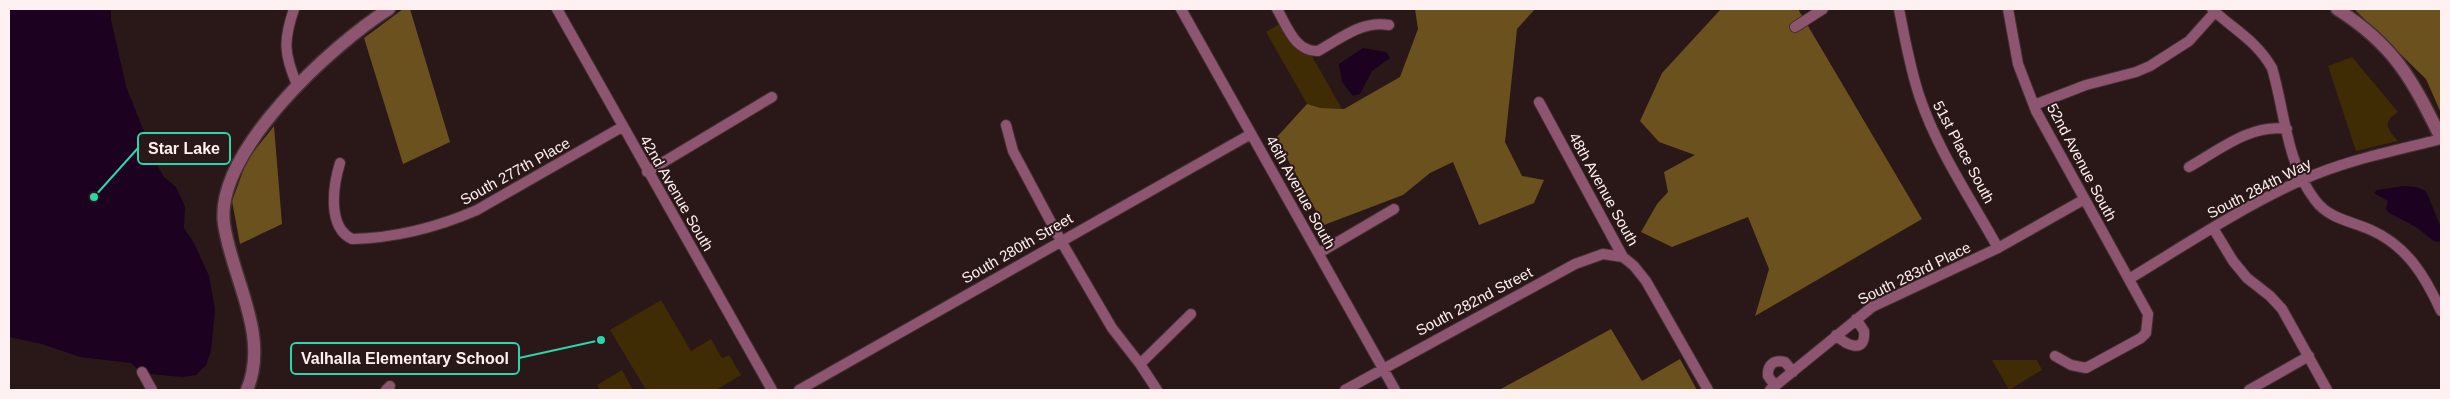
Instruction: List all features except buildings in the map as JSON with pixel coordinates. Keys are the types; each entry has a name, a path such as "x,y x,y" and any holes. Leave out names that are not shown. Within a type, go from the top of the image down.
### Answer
{"street":[{"path":"294,9 288,26 286,59 297,85"},
{"path":"246,390 253,372 254,335 224,223 224,200 236,166 245,151 297,85 339,44 389,9"},
{"name":"42nd Avenue South","path":"556,9 772,390"},
{"name":"46th Avenue South","path":"1181,9 1395,390"},
{"path":"1277,9 1295,40 1307,50 1318,50 1366,25 1378,23 1389,25"},
{"path":"1795,27 1823,9"},
{"name":"51st Place South","path":"1899,9 1907,53 1920,101 1934,132 1998,248"},
{"name":"52nd Avenue South","path":"2008,9 2018,64 2034,105 2083,200 2148,314 2146,333 2141,338 2094,366 2078,368 2055,356"},
{"path":"2337,9 2370,31 2400,64 2416,87 2441,139"},
{"path":"2034,105 2086,85 2136,72 2150,66 2189,41 2214,10 2251,40 2264,54 2272,68 2293,162 2315,201 2333,216 2370,229 2404,251 2423,274 2441,310"},
{"path":"647,172 772,97"},
{"name":"48th Avenue South","path":"1539,102 1623,257 1634,266 1646,281 1708,390"},
{"path":"1006,125 1014,151 1061,241 1112,328 1158,390"},
{"name":"South 277th Place","path":"340,163 336,178 335,218 338,227 352,239 379,238 452,221 477,210 622,127"},
{"path":"2189,167 2249,134 2267,128 2287,129"},
{"name":"South 280th Street","path":"799,390 1251,134"},
{"name":"South 284th Way","path":"2129,279 2213,228 2302,180 2358,159 2441,139"},
{"name":"South 283rd Place","path":"1773,388 1836,335 1872,308 1998,248 2083,200"},
{"path":"1318,253 1394,209"},
{"path":"2213,228 2233,261 2247,278 2270,296 2282,309 2327,390"},
{"name":"South 282nd Street","path":"1345,390 1382,368 1575,264 1603,254 1623,257"},
{"path":"1140,364 1191,314"},
{"path":"1836,335 1846,345 1856,346 1860,344 1864,331 1856,319"},
{"path":"2249,390 2308,356"},
{"path":"1773,388 1768,376 1769,367 1772,364 1785,362 1793,372"},
{"path":"142,372 152,390"}],"shaded area":[{"path":"9,9 111,9 111,20 126,86 157,165 164,177 176,187 185,207 184,228 194,243 209,276 215,309 211,351 206,365 196,375 182,377 150,374 139,370 131,363 80,357 42,344 9,337"},
{"path":"403,9 410,9 450,142 403,164 364,38"},
{"path":"1415,9 1535,9 1517,29 1505,142 1522,176 1544,180 1534,203 1479,225 1453,162 1430,173 1403,195 1324,225 1276,138 1307,104 1321,108 1344,109 1400,77 1418,29"},
{"path":"1721,9 1798,9 1922,219 1755,316 1769,269 1748,217 1672,247 1641,232 1657,204 1668,192 1664,172 1695,155 1659,142 1640,121 1662,73"},
{"path":"2354,9 2441,9 2441,113 2426,79"},
{"path":"1281,23 1296,48 1312,56 1342,109 1321,108 1307,104 1266,32"},
{"path":"1363,48 1386,52 1390,58 1372,71 1360,94 1353,96 1342,82 1339,64"},
{"path":"2352,57 2398,112 2389,119 2388,126 2398,141 2356,151 2328,66"},
{"path":"274,126 282,224 240,244 232,201 247,160"},
{"path":"2404,186 2416,187 2426,191 2441,228 2440,242 2434,241 2416,227 2388,212 2386,209 2388,201 2374,193 2377,190"},
{"path":"661,300 691,351 711,339 722,358 729,355 741,375 716,390 646,390 610,330"},
{"path":"1611,329 1642,381 1680,359 1697,390 1499,390"},
{"path":"1992,360 2037,360 2042,370 2009,390"},
{"path":"622,370 633,390 600,390 597,385"}],"place":[{"name":"Star Lake","path":"94,197"},
{"name":"Valhalla Elementary School","path":"601,340"}]}
